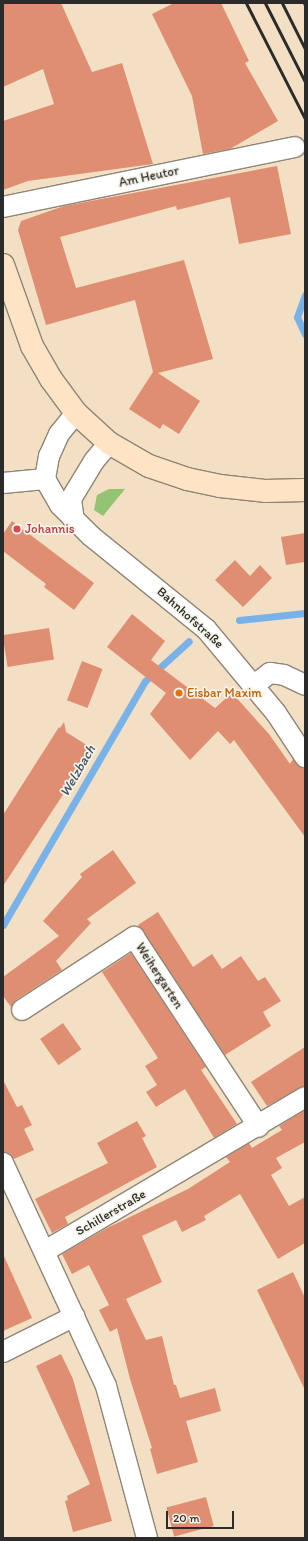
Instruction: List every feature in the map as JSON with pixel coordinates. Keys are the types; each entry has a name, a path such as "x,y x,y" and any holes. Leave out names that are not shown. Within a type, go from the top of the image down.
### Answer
{"main road":[{"path":"3,265 32,346 62,397 76,413 109,443 149,466 187,479 220,486 265,491 305,490"}],"street":[{"name":"Am Heutor","path":"3,208 295,147"},
{"path":"3,483 45,479 49,456 59,434 76,413"},
{"path":"74,522 71,499 94,461 109,443"},
{"name":"Bahnhofstraße","path":"45,479 60,505 74,522 206,629 254,685 305,757"},
{"path":"254,685 264,675 276,673 305,685"},
{"name":"Weihergarten","path":"22,1010 134,937 259,1127"},
{"name":"Schillerstraße","path":"45,1251 259,1127 305,1097"},
{"path":"3,1163 45,1251 106,1386 147,1538"},
{"path":"3,1352 75,1316"}],"green space":[{"path":"109,489 125,489 103,516 94,510 97,495"}],"building":[{"path":"3,3 61,3 92,72 122,63 153,164 28,181 3,190 3,121 54,104 43,69 3,87"},
{"path":"174,3 221,3 249,61 245,63 278,121 230,149 203,154 192,96 152,14"},
{"path":"277,166 291,234 239,244 230,197 177,210 176,206 60,237 76,288 184,260 213,359 158,373 200,401 179,434 163,424 160,429 129,409 153,372 135,300 46,325 18,230 21,221 64,206"},
{"path":"12,521 94,583 74,610 44,587 46,584 3,551 3,534"},
{"path":"305,533 305,562 286,565 281,537"},
{"path":"235,560 250,576 260,565 272,578 243,607 215,580"},
{"path":"132,614 165,641 151,660 215,708 232,693 269,734 290,764 293,759 300,767 305,768 305,837 234,740 230,744 218,731 190,760 150,714 166,693 107,647"},
{"path":"49,628 54,660 8,667 3,635"},
{"path":"82,661 103,669 87,708 67,700"},
{"path":"64,722 66,732 93,749 3,886 3,815 59,727 60,728"},
{"path":"113,850 136,883 87,919 91,923 56,961 62,970 16,1000 11,1007 3,996 3,977 59,936 43,921 82,877 80,874"},
{"path":"158,912 193,967 212,954 222,969 241,956 258,981 265,977 281,1001 263,1012 271,1026 225,1055 138,925"},
{"path":"131,953 206,1067 201,1070 237,1124 214,1138 185,1089 156,1107 146,1092 157,1085 145,1066 158,1058 102,972"},
{"path":"63,1023 81,1049 58,1065 40,1039"},
{"path":"305,1047 305,1086 267,1106 251,1082"},
{"path":"3,1080 17,1107 22,1105 32,1125 24,1129 34,1150 14,1159 9,1153 3,1152"},
{"path":"305,1110 305,1142 276,1158 282,1168 271,1175 289,1206 305,1197 305,1243 278,1259 240,1194 204,1216 206,1220 182,1232 176,1220 142,1236 162,1282 126,1299 146,1340 162,1336 174,1385 176,1385 180,1398 215,1388 221,1411 186,1421 198,1462 157,1474 150,1449 152,1448 130,1379 117,1328 110,1332 99,1310 109,1305 89,1265 72,1274 62,1254 107,1228 188,1189 230,1162 226,1157 249,1143 252,1148 282,1130 279,1126"},
{"path":"137,1121 146,1136 142,1138 157,1167 65,1217 68,1224 52,1233 35,1199 108,1163 97,1143"},
{"path":"3,1254 32,1318 3,1331"},
{"path":"293,1272 305,1298 305,1390 257,1290"},
{"path":"61,1354 73,1379 112,1521 73,1532 65,1501 68,1500 67,1496 90,1484 36,1366"},
{"path":"206,1497 214,1526 174,1537 166,1508"}],"waterway":[{"name":"Welzbach","path":"305,295 297,317 305,334"},
{"name":"Welzbach","path":"239,620 305,613"},
{"name":"Welzbach","path":"3,925 145,681 189,641"}],"railway":[{"path":"246,3 305,119"},
{"path":"265,3 305,82"},
{"path":"282,3 305,49"}],"place":[{"name":"Johannis","path":"17,529"},
{"name":"Eisbar Maxim","path":"179,693"}]}
